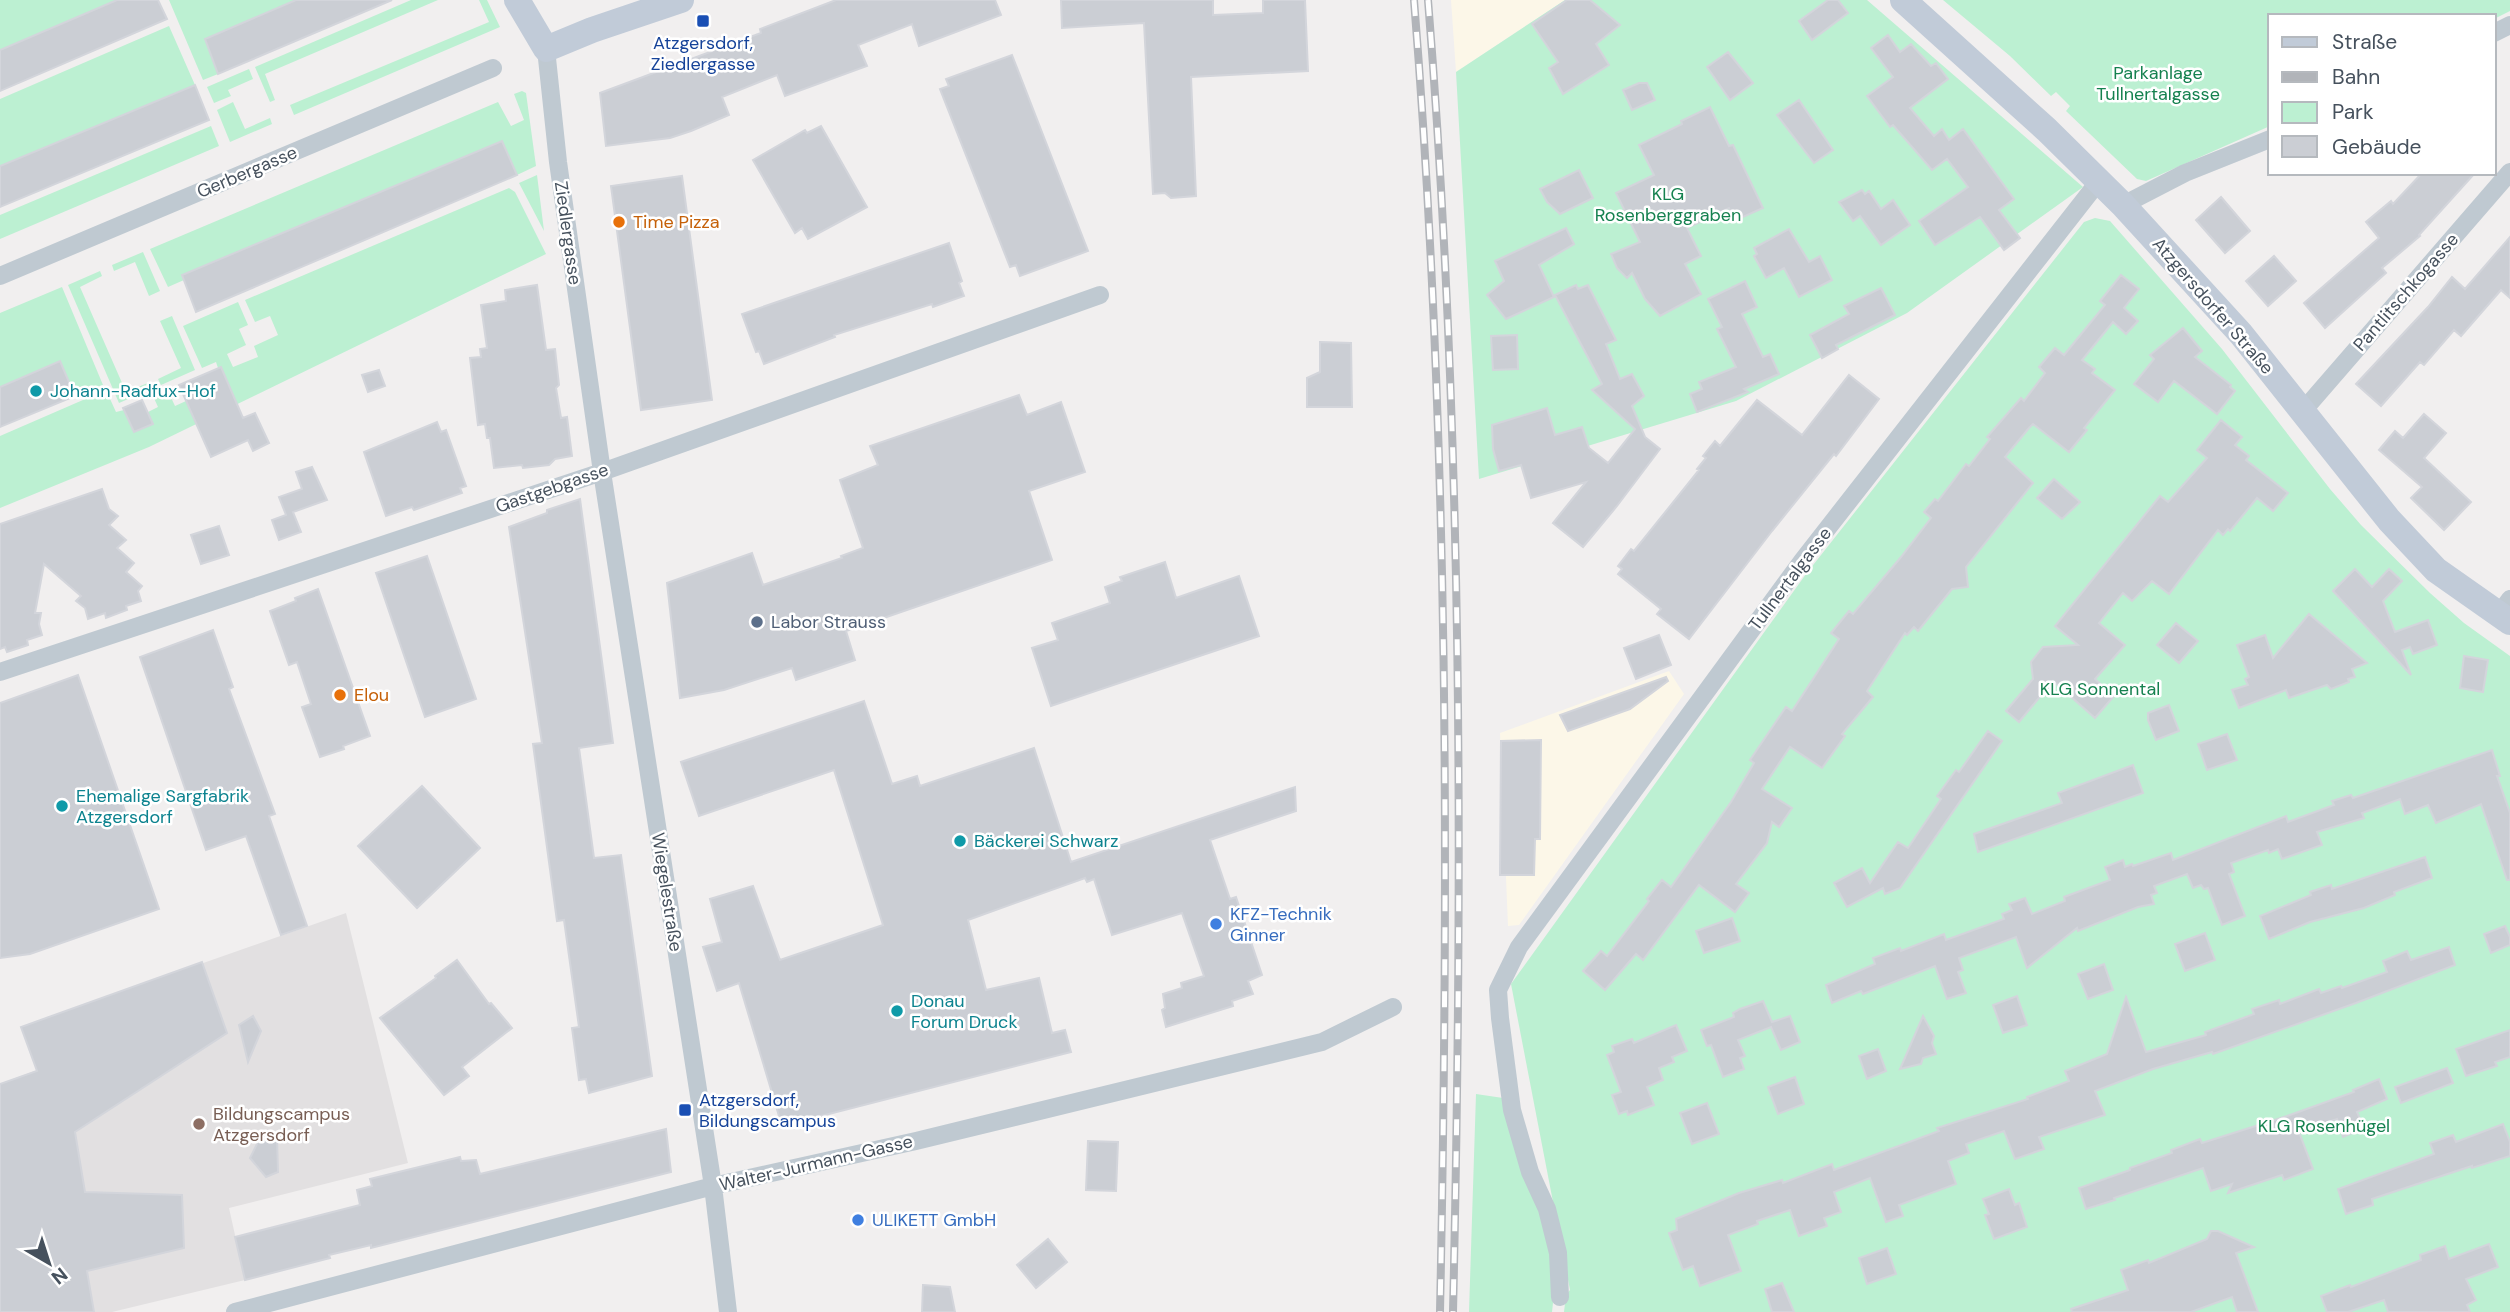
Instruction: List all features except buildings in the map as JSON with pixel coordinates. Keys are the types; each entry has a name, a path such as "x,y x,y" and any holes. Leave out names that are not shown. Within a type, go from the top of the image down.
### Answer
{"street":[{"name":"Ziedlergasse","path":"517,0 546,49 558,162 603,472"},
{"path":"546,49 592,30 681,0"},
{"name":"Atzgersdorfer Straße","path":"1903,0 2047,130 2123,205 2241,334 2389,520 2436,569 2506,612"},
{"name":"Gerbergasse","path":"0,276 494,68"},
{"path":"2123,205 2185,173 2268,140"},
{"name":"Pantlitschkogasse","path":"2302,412 2510,172"},
{"name":"Tullnertalgasse","path":"1560,1297 1558,1253 1547,1209 1530,1172 1512,1110 1498,990 1519,947 1802,561 2099,181"},
{"name":"Gastgebgasse","path":"0,672 603,472 1100,295"},
{"name":"Wiegelestraße","path":"603,472 713,1186 728,1312"},
{"name":"Walter-Jurmann-Gasse","path":"235,1312 713,1186 916,1141 1322,1042 1393,1007"}],"shaded area":[{"path":"1451,0 1565,0 1456,72"},
{"path":"1669,671 1684,694 1519,925 1508,926 1500,733"},
{"name":"Bildungscampus Atzgersdorf","path":"346,913 408,1163 229,1208 245,1280 112,1312 0,1312 0,1084 37,1070 21,1027"}],"green space":[{"path":"0,0 117,0 0,50"},
{"path":"169,0 296,0 205,39 218,74 203,80"},
{"path":"411,0 438,0 265,74 275,100 270,102 255,67"},
{"path":"479,0 487,0 500,27 294,115 290,105 489,22"},
{"name":"KLG Rosenberggraben","path":"1565,0 1867,0 2083,187 1907,313 1736,401 1479,479 1456,72"},
{"name":"Parkanlage Tullnertalgasse","path":"1943,0 2510,0 2510,11 2496,18 2496,14 2268,14 2268,127 2146,181 2137,179 2066,111 2070,106 2056,92 2051,96 2010,56"},
{"path":"169,26 195,85 0,166 0,99"},
{"path":"249,69 253,79 228,90 231,96 214,103 207,87"},
{"path":"522,91 526,93 536,166 517,175 502,142 183,275 184,280 168,287 150,249 498,102 511,126 524,120 514,94"},
{"path":"233,102 245,129 270,118 272,124 230,142 217,110"},
{"path":"211,126 219,146 0,239 0,215"},
{"path":"537,175 544,231 519,183"},
{"path":"509,188 515,192 546,254 149,447 0,508 0,436 106,390 116,412 124,410 134,432 153,424 148,412 158,407 153,396 167,389 175,406 186,401 218,368 216,362 202,368 183,326 238,302 248,325 239,329 246,345 227,354 233,367 258,357 254,346 278,335 270,316 255,322 245,300"},
{"name":"KLG Sonnental","path":"2095,218 2110,221 2222,349 2361,525 2464,623 2510,656 2510,1312 1564,1312 1566,1295 1570,1290 1511,984 1806,574 2084,222"},
{"path":"143,252 160,291 149,296 135,262 114,271 112,265"},
{"path":"100,271 102,276 80,287 126,392 150,382 153,388 119,403 68,285"},
{"path":"62,287 103,385 75,396 60,361 0,387 0,313"},
{"path":"172,316 195,370 161,385 158,379 181,368 160,321"},
{"path":"1476,1094 1503,1098 1543,1217 1555,1285 1552,1312 1469,1312"}],"railway":[{"path":"1414,0 1434,327 1444,656 1445,984 1440,1312"},
{"path":"1428,0 1440,164 1454,492 1459,820 1453,1312"}],"place":[{"name":"Atzgersdorf, Ziedlergasse","path":"703,21"},
{"name":"Time Pizza","path":"619,222"},
{"name":"Johann-Radfux-Hof","path":"36,391"},
{"name":"Labor Strauss","path":"757,622"},
{"name":"Elou","path":"340,695"},
{"name":"Ehemalige Sargfabrik Atzgersdorf","path":"62,806"},
{"name":"Bäckerei Schwarz","path":"960,841"},
{"name":"KFZ-Technik Ginner","path":"1216,924"},
{"name":"Donau Forum Druck","path":"897,1011"},
{"name":"Atzgersdorf, Bildungscampus","path":"685,1110"},
{"name":"Bildungscampus Atzgersdorf","path":"199,1124"},
{"name":"ULIKETT GmbH","path":"858,1220"}],"park label":[{"name":"KLG Rosenhügel","path":"2324,1126"}]}
